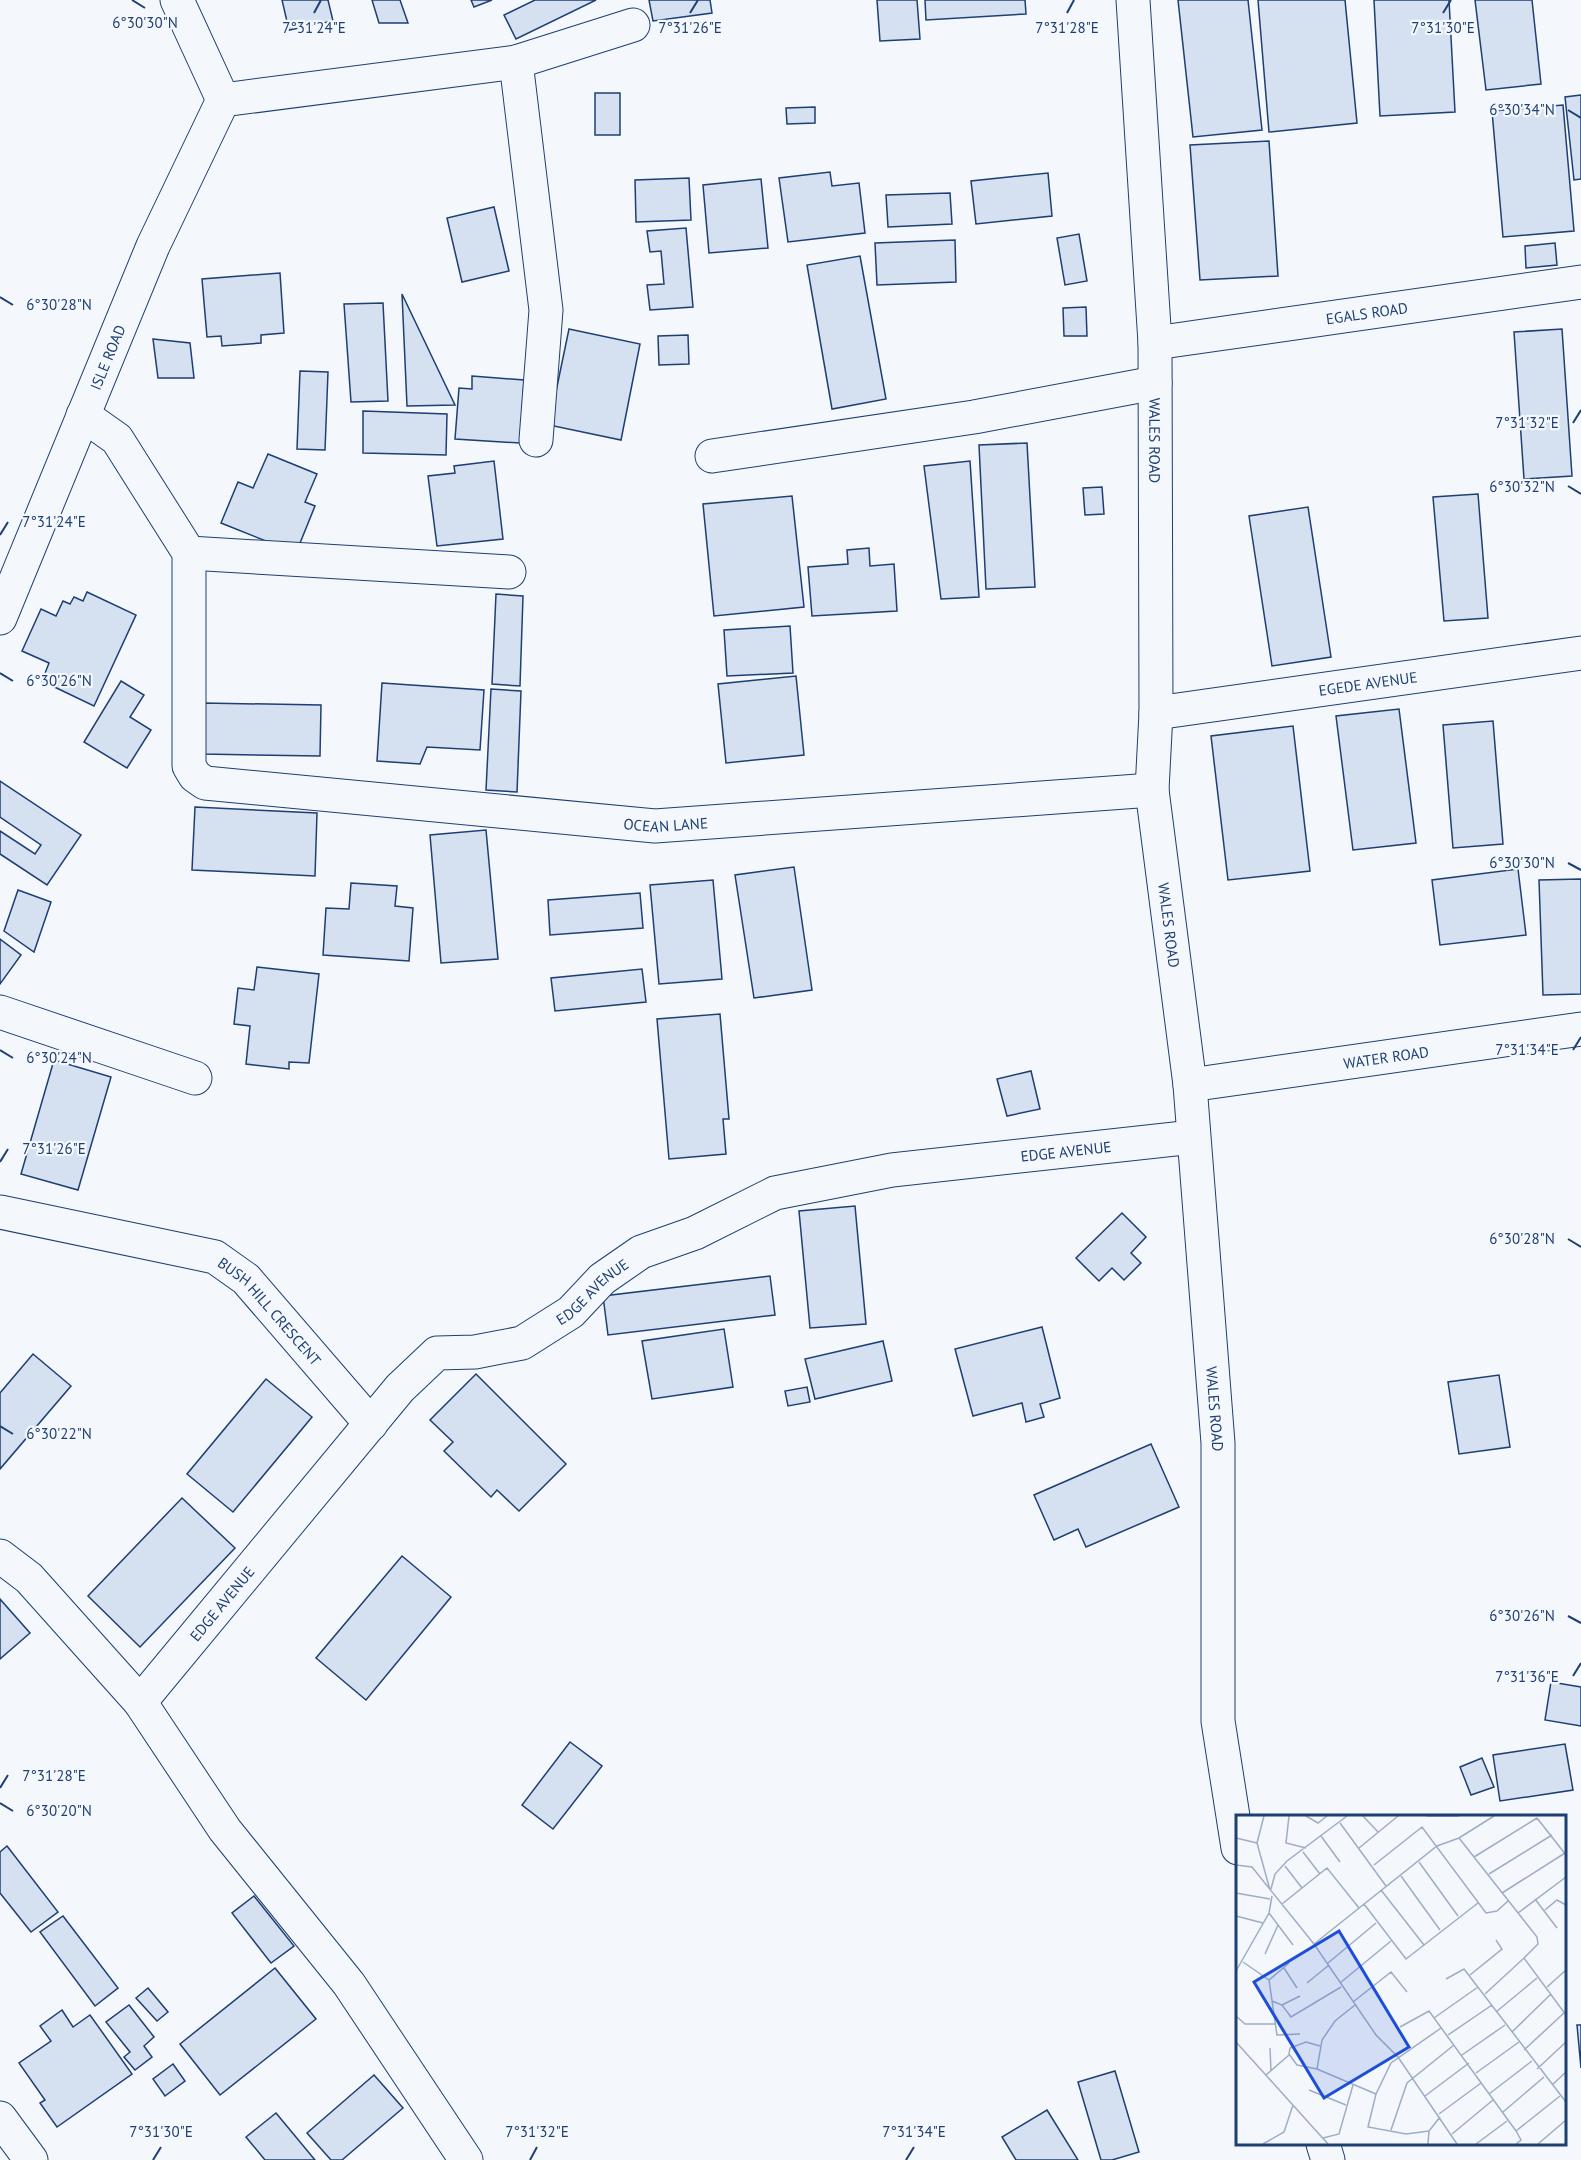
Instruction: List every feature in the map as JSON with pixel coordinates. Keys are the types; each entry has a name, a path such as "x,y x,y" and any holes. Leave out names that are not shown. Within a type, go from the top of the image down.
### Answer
{"street":[{"path":"177,0 223,100 516,62 633,26"},
{"name":"WALES ROAD","path":"1133,0 1155,343 1156,713 1152,790 1190,1085 1218,1443 1218,1721 1236,1835"},
{"path":"516,62 546,310 536,441"},
{"name":"ISLE ROAD","path":"0,618 153,246 223,100"},
{"name":"EGALS ROAD","path":"1155,343 1581,282"},
{"path":"712,456 974,417 1155,383"},
{"path":"83,415 117,439 189,553 509,572"},
{"name":"OCEAN LANE","path":"189,553 189,766 195,776 205,783 655,826 1152,790"},
{"name":"EGEDE AVENUE","path":"1156,713 1581,653"},
{"path":"0,1012 195,1078"},
{"name":"WATER ROAD","path":"1190,1085 1580,1036"},
{"name":"EDGE AVENUE","path":"140,1702 400,1388 437,1353 475,1352 522,1343 571,1312 602,1279 641,1252 695,1233 775,1193 892,1170 1193,1137"},
{"name":"BUSH HILL CRESCENT","path":"0,1212 215,1257 246,1279 371,1424"},
{"path":"0,1556 29,1578 140,1702 225,1830 349,1984 465,2160"},
{"path":"0,2118 31,2160"},
{"path":"1323,2145 1328,2160"}],"building":[{"path":"282,0 328,0 333,21 289,30"},
{"path":"372,0 400,0 408,23 379,23"},
{"path":"471,0 492,0 474,7"},
{"path":"535,0 596,0 516,39 504,15"},
{"path":"649,0 710,0 712,13 653,21"},
{"path":"877,0 917,0 920,39 880,41"},
{"path":"925,0 1025,0 1026,14 926,20"},
{"path":"1178,0 1248,0 1262,130 1193,137"},
{"path":"1258,0 1345,0 1357,123 1269,132"},
{"path":"1374,0 1449,0 1455,112 1380,116"},
{"path":"1475,0 1532,0 1541,84 1486,90"},
{"path":"595,93 620,93 620,135 595,135"},
{"path":"1581,95 1581,179 1574,180 1565,97"},
{"path":"1563,105 1574,231 1503,237 1492,111"},
{"path":"815,107 815,123 787,124 786,108"},
{"path":"1269,141 1278,276 1200,280 1190,145"},
{"path":"830,172 832,186 859,183 865,233 788,242 779,178"},
{"path":"1048,173 1052,216 976,224 971,181"},
{"path":"689,178 691,220 636,222 635,180"},
{"path":"761,179 768,248 709,253 703,185"},
{"path":"950,193 952,224 888,227 886,195"},
{"path":"494,207 509,271 462,282 447,218"},
{"path":"686,228 693,307 650,310 647,285 664,284 661,251 650,252 647,231"},
{"path":"1079,234 1087,281 1065,285 1057,238"},
{"path":"955,240 956,282 877,285 875,243"},
{"path":"1555,243 1557,265 1526,268 1525,246"},
{"path":"860,256 886,399 832,409 807,265"},
{"path":"280,273 284,333 261,335 261,343 222,346 221,336 207,337 202,279"},
{"path":"402,294 455,405 407,406"},
{"path":"383,303 388,401 351,402 344,304"},
{"path":"1086,307 1087,336 1064,336 1063,308"},
{"path":"569,329 640,344 621,440 549,425"},
{"path":"1562,329 1572,476 1524,479 1514,332"},
{"path":"688,335 689,364 659,365 658,336"},
{"path":"153,339 190,343 194,378 158,378"},
{"path":"300,371 328,372 325,450 297,449"},
{"path":"472,376 524,380 520,443 455,439 459,388 472,389"},
{"path":"363,411 447,414 446,455 363,453"},
{"path":"1027,443 1035,587 986,589 979,445"},
{"path":"268,454 317,474 305,502 315,506 296,553 221,523 238,482 253,488"},
{"path":"494,461 503,539 437,546 428,476 455,473 454,466"},
{"path":"970,461 979,597 941,599 924,466"},
{"path":"1102,487 1104,514 1085,515 1083,488"},
{"path":"1478,494 1488,618 1444,621 1433,497"},
{"path":"792,496 804,607 714,616 703,504"},
{"path":"1308,507 1331,657 1272,666 1249,516"},
{"path":"869,548 870,566 894,564 897,611 812,616 808,567 848,564 847,550"},
{"path":"87,592 136,615 94,706 42,681 49,663 22,651 41,609 56,616 63,601 70,604 74,597 83,601"},
{"path":"496,594 523,596 520,686 492,684"},
{"path":"790,626 793,673 727,676 724,630"},
{"path":"796,676 804,755 726,763 718,684"},
{"path":"121,681 144,695 130,717 151,730 127,768 84,742"},
{"path":"382,683 484,690 480,750 427,747 420,764 377,761"},
{"path":"491,689 521,691 517,792 486,790"},
{"path":"203,703 321,705 320,756 202,754"},
{"path":"1399,709 1416,843 1353,850 1336,716"},
{"path":"1493,721 1503,844 1453,848 1443,725"},
{"path":"1293,726 1310,871 1228,880 1211,736"},
{"path":"0,781 81,835 47,885 0,854 0,831 35,854 41,845 0,817"},
{"path":"195,807 317,813 315,876 192,870"},
{"path":"486,830 498,959 441,963 430,835"},
{"path":"794,867 812,990 754,998 735,875"},
{"path":"1518,869 1526,935 1440,945 1432,880"},
{"path":"1581,879 1581,994 1543,995 1539,880"},
{"path":"713,880 722,979 659,984 650,885"},
{"path":"351,883 397,886 395,906 413,908 409,961 323,955 326,908 349,909"},
{"path":"18,890 51,902 34,952 4,931"},
{"path":"640,893 643,928 550,935 548,900"},
{"path":"0,939 21,955 0,984"},
{"path":"257,967 319,974 309,1063 289,1062 289,1069 246,1064 250,1026 234,1024 238,988 254,990"},
{"path":"642,969 646,1002 555,1011 551,978"},
{"path":"720,1014 729,1119 723,1119 726,1154 669,1159 657,1019"},
{"path":"54,1060 111,1077 78,1190 21,1174"},
{"path":"1031,1071 1040,1109 1007,1116 997,1079"},
{"path":"855,1206 866,1324 810,1328 799,1211"},
{"path":"1122,1213 1146,1237 1131,1253 1141,1263 1124,1280 1112,1268 1099,1281 1076,1258"},
{"path":"770,1276 775,1315 608,1335 603,1296"},
{"path":"1042,1327 1060,1398 1040,1404 1044,1417 1026,1422 1022,1403 973,1416 955,1349"},
{"path":"724,1329 733,1387 652,1399 642,1341"},
{"path":"883,1341 892,1381 815,1399 805,1359"},
{"path":"33,1354 71,1386 0,1469 0,1393"},
{"path":"476,1374 566,1464 519,1511 497,1490 491,1497 444,1451 453,1442 430,1420"},
{"path":"1499,1375 1510,1447 1459,1454 1448,1382"},
{"path":"266,1379 312,1417 233,1512 187,1474"},
{"path":"807,1387 810,1402 788,1406 785,1391"},
{"path":"1151,1444 1179,1507 1086,1547 1078,1529 1054,1540 1034,1495"},
{"path":"182,1498 235,1548 140,1647 88,1596"},
{"path":"402,1556 451,1597 366,1700 316,1658"},
{"path":"0,1599 30,1633 0,1659"},
{"path":"1551,1682 1581,1687 1581,1726 1545,1720"},
{"path":"570,1742 602,1766 553,1829 522,1805"},
{"path":"1565,1744 1573,1790 1500,1801 1493,1755"},
{"path":"1482,1758 1494,1787 1471,1795 1460,1767"},
{"path":"7,1846 58,1912 31,1932 0,1893 0,1852"},
{"path":"254,1896 294,1946 271,1963 232,1913"},
{"path":"63,1916 118,1988 95,2006 40,1932"},
{"path":"275,1968 316,2019 220,2095 180,2044"},
{"path":"148,1988 168,2012 157,2021 136,1998"},
{"path":"129,2005 154,2037 144,2046 152,2057 135,2070 124,2057 130,2052 106,2022"},
{"path":"62,2010 73,2027 90,2015 132,2074 57,2127 40,2103 45,2100 19,2063 51,2041 40,2026"},
{"path":"1577,2025 1581,2025 1581,2068"},
{"path":"173,2064 185,2081 165,2096 153,2079"},
{"path":"1115,2071 1139,2152 1112,2160 1101,2160 1078,2082"},
{"path":"374,2075 403,2108 342,2160 331,2160 307,2133"},
{"path":"1047,2110 1078,2160 1016,2160 1002,2137"},
{"path":"276,2113 315,2160 265,2160 246,2137"}]}
